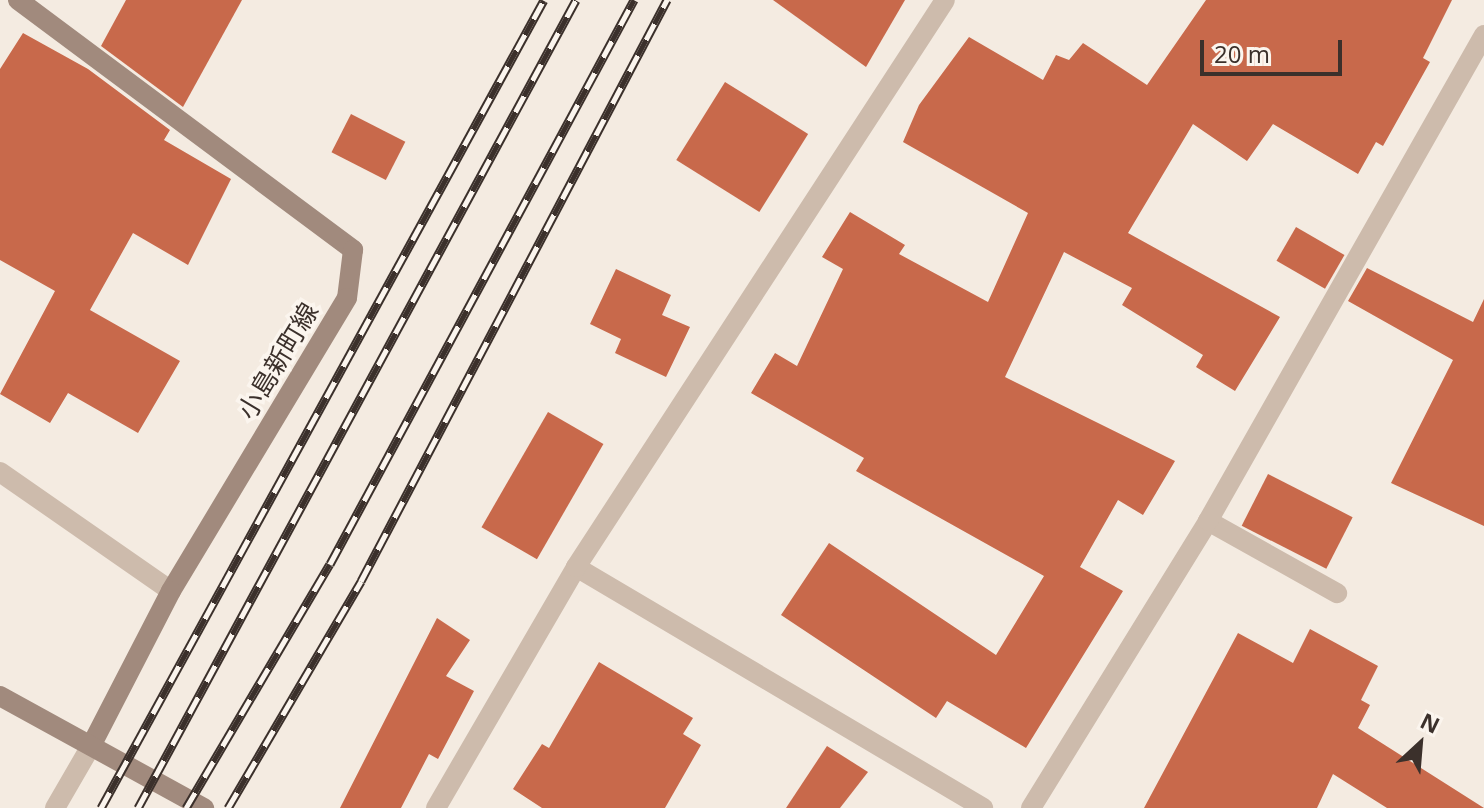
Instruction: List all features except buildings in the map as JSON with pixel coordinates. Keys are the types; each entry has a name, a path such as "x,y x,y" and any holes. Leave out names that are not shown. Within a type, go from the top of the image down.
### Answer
{"main road":[{"name":"小島新町線","path":"18,0 353,250 347,298 171,591 91,746"},
{"path":"0,696 204,808"}],"street":[{"path":"436,808 576,567 945,0"},
{"path":"1038,806 1208,521 1484,35"},
{"path":"0,472 171,591"},
{"path":"1208,521 1337,593"},
{"path":"576,567 983,808"},
{"path":"55,808 91,746"}],"railway":[{"path":"101,808 544,0"},
{"path":"138,808 576,0"},
{"path":"186,808 330,564 634,0"},
{"path":"228,808 361,581 667,0"}]}
